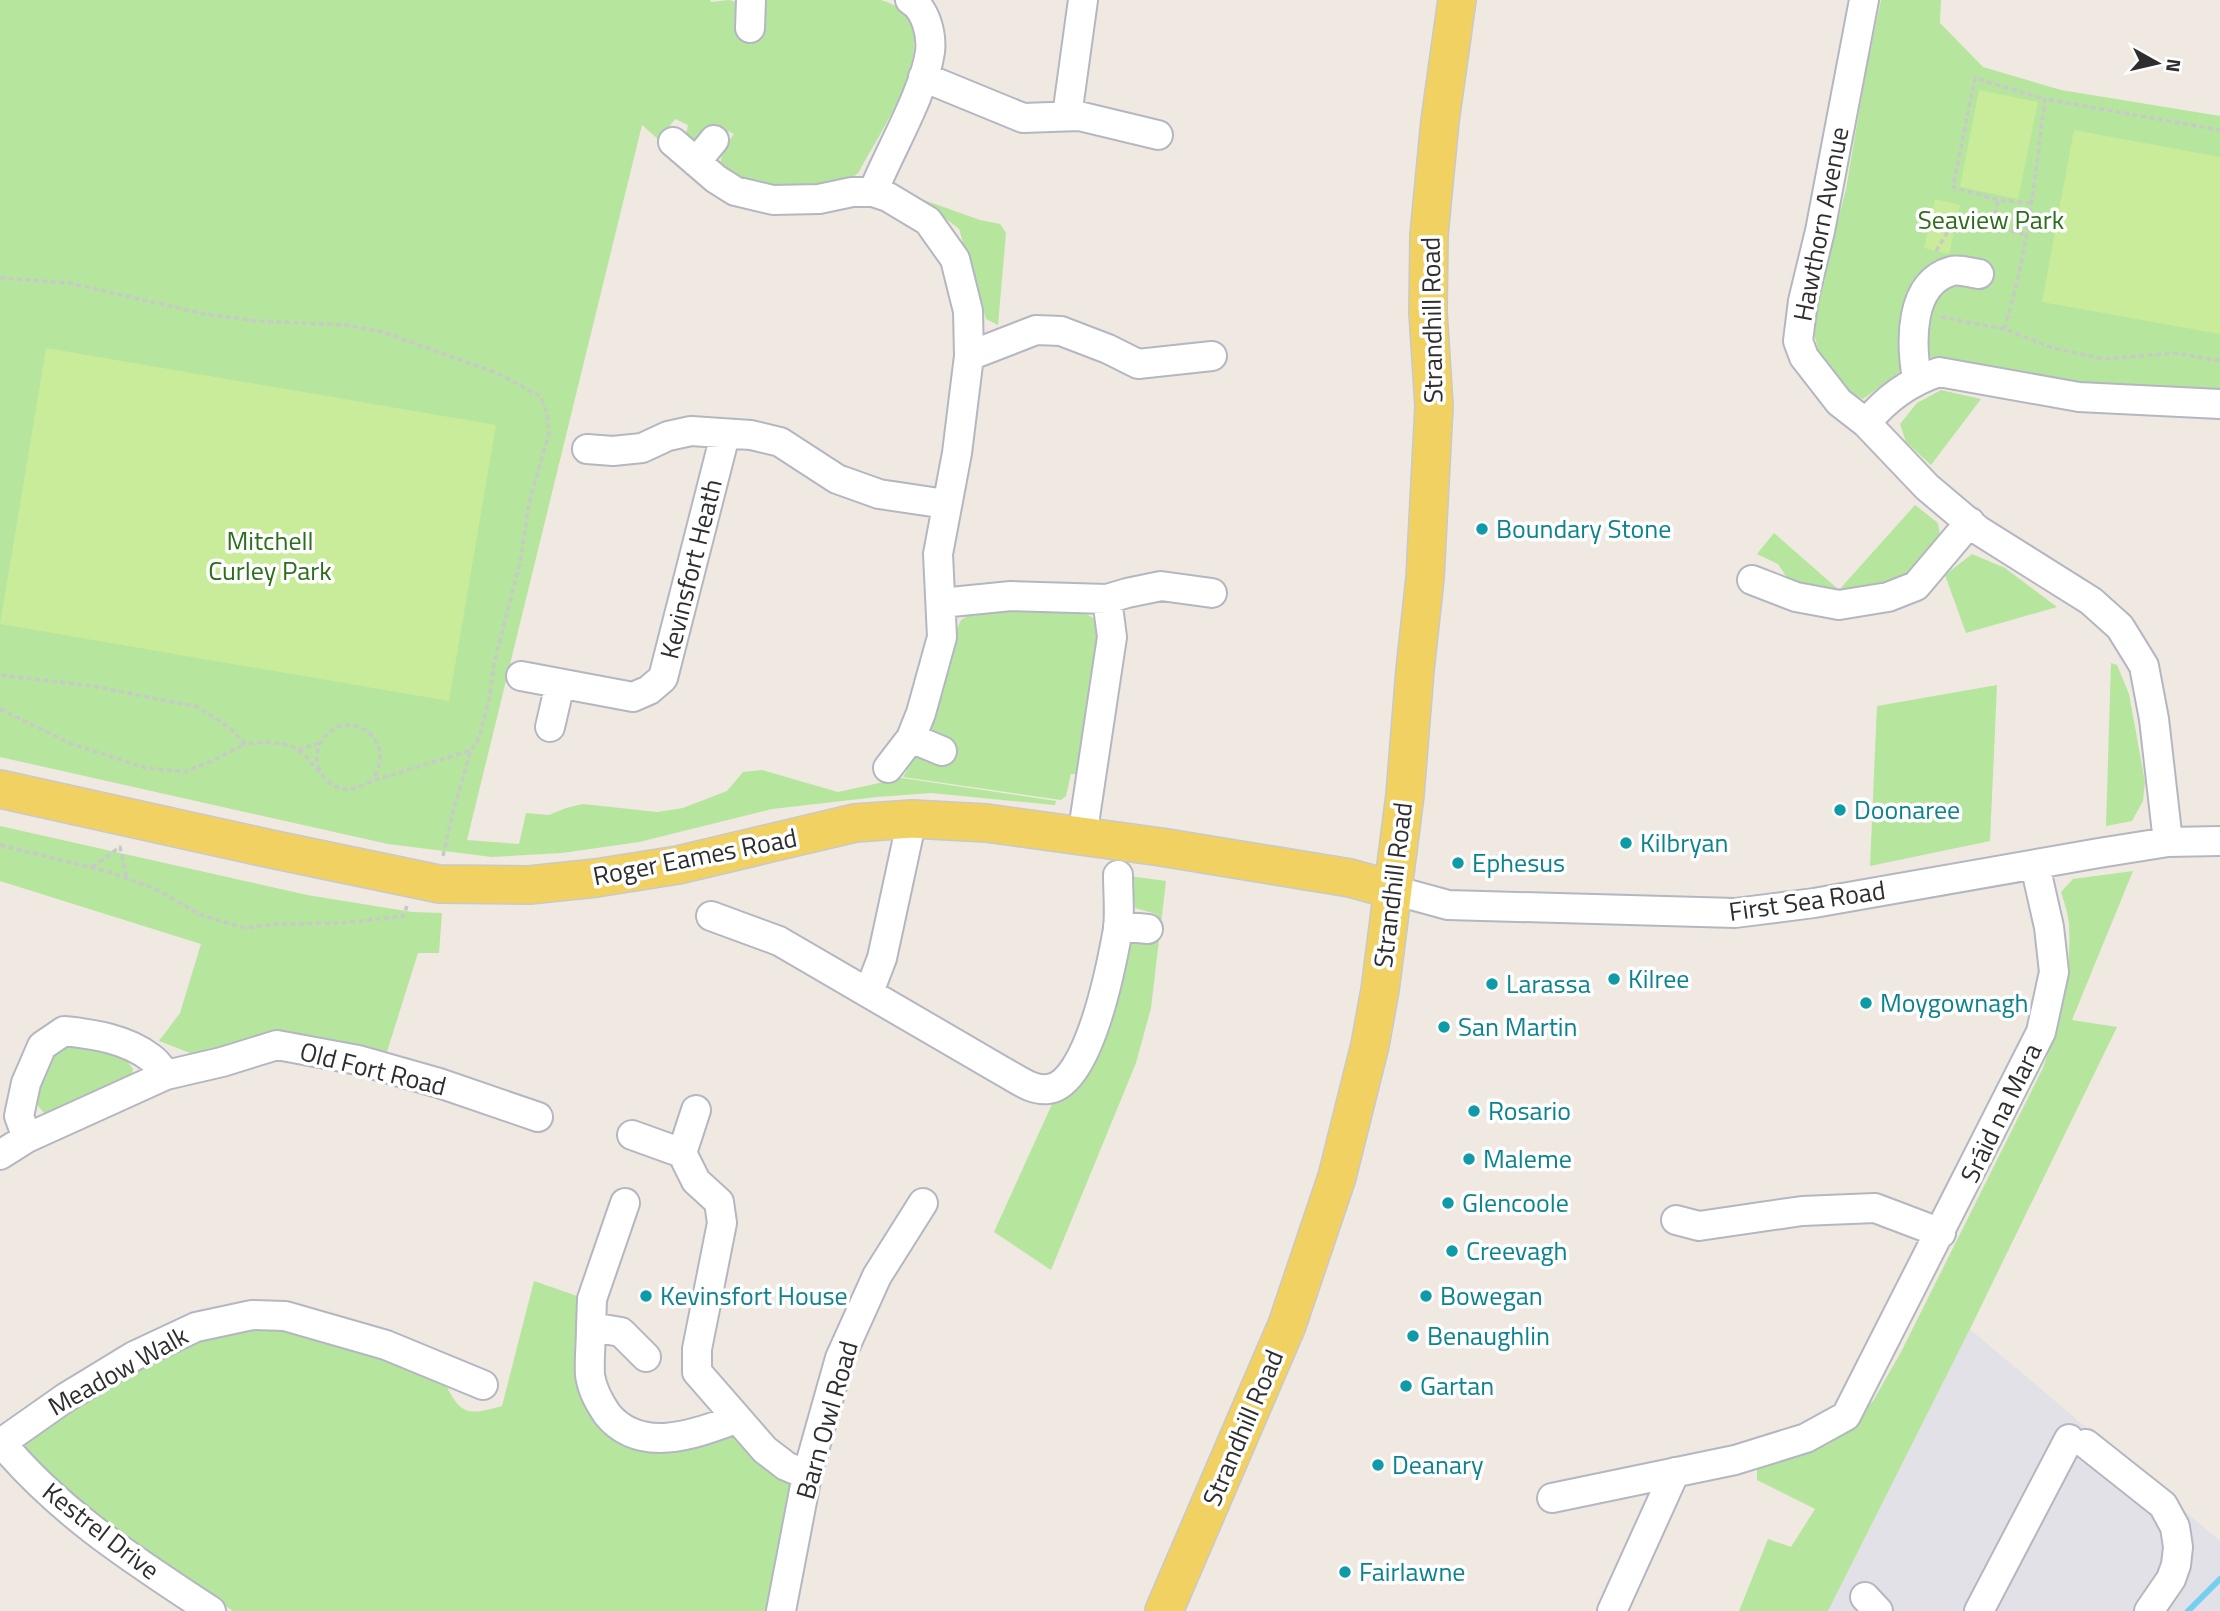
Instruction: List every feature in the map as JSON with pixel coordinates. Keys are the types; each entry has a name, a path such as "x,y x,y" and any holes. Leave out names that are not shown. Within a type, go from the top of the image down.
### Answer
{"main road":[{"name":"Strandhill Road","path":"1164,1611 1287,1325 1337,1177 1370,1045 1405,795 1431,488 1434,406 1428,312 1429,248 1440,121 1457,0"},
{"name":"Roger Eames Road","path":"0,789 271,849 428,895 596,878 678,864 855,822 912,820 986,823 1161,847 1349,878 1393,890"}],"street":[{"path":"750,28 751,0"},
{"path":"873,192 923,77 930,51 928,23 910,0"},
{"path":"1067,116 1083,0"},
{"name":"Hawthorn Avenue","path":"1864,0 1820,230 1803,301 1798,341 1804,357 1839,402 1866,423"},
{"path":"923,77 1023,118 1079,117 1158,135"},
{"path":"696,162 714,140"},
{"path":"673,142 716,179 735,191 773,200 819,199 852,192 873,192 888,197 928,221 955,259 968,311 969,356 957,453 937,554 942,637 931,681 911,738 888,768"},
{"path":"1917,379 1912,349 1917,313 1926,288 1954,270 1979,274"},
{"path":"969,356 1036,330 1061,331 1138,364 1212,356"},
{"path":"2168,842 2154,719 2144,666 2120,627 2091,601 1969,522 1927,487 1866,423 1883,402 1917,379 1939,372 1979,377 2079,397 2220,404"},
{"path":"587,449 613,451 642,448 668,436 691,431 751,435 780,442 837,479 879,494 946,504"},
{"name":"Kevinsfort Heath","path":"521,676 633,697 649,690 663,678 725,435"},
{"path":"1752,580 1796,597 1839,605 1888,597 1916,586 1969,522"},
{"path":"941,603 1011,596 1107,599 1161,586 1212,593"},
{"path":"1082,837 1112,637 1107,599"},
{"path":"550,727 560,684"},
{"path":"911,738 942,751"},
{"path":"870,992 882,958 912,820"},
{"name":"First Sea Road","path":"1393,890 1448,905 1735,914 1815,903 2168,842 2220,841"},
{"name":"Sráid na Mara","path":"1552,1498 1735,1460 1806,1438 1846,1416 2041,1032 2054,972 2049,927 2035,865"},
{"path":"711,916 779,940 1035,1089 1051,1090 1068,1079 1081,1061 1101,1005 1118,926 1118,875"},
{"path":"1118,926 1149,929"},
{"path":"27,1138 19,1116 26,1083 42,1046 64,1031 94,1034 122,1042 151,1058 166,1075"},
{"name":"Old Fort Road","path":"0,1155 27,1138 166,1075 277,1045 369,1063 439,1083 538,1117"},
{"path":"682,1153 696,1110"},
{"path":"632,1135 682,1153 696,1181 719,1202 722,1223 697,1349 697,1372 765,1450 786,1466 807,1475"},
{"path":"625,1203 592,1299 590,1377 597,1401 615,1424 635,1434 684,1437 736,1419"},
{"name":"Barn Owl Road","path":"781,1611 807,1475 840,1358 877,1276 923,1203"},
{"path":"1676,1220 1699,1226 1802,1211 1875,1208 1941,1233"},
{"name":"Meadow Walk","path":"1,1442 65,1398 134,1356 196,1327 252,1315 285,1316 386,1345 483,1385"},
{"path":"591,1327 621,1332 646,1357"},
{"path":"1979,1611 2078,1441 2163,1505 2175,1527 2178,1547 2176,1565 2171,1579 2149,1611"},
{"name":"Kestrel Drive","path":"1,1442 45,1491 108,1543 211,1611"},
{"path":"1612,1611 1675,1472"}],"path":[{"path":"2031,203 1998,200 1953,187 1975,78 2045,99 2220,130"},
{"path":"2004,328 2016,291 2027,235 2045,99"},
{"path":"1995,214 1998,200"},
{"path":"1936,251 1956,219 2027,235"},
{"path":"0,278 69,283 205,314 334,324 383,332 497,373 540,396 547,413 549,433 529,503 521,558 494,664 489,700 479,738 471,750 428,895 407,906 403,916 342,923 278,924 245,928 201,915 154,888 127,878 0,845"},
{"path":"1917,313 2004,328 2053,348 2103,359 2176,353 2220,361"},
{"path":"0,675 92,686 198,707 230,728 245,744"},
{"path":"0,709 72,744 146,768 185,772 216,760 245,744 269,741 298,750 331,785 342,789 354,789 372,779 380,764 380,750 373,735 354,725 337,727 327,733 316,754 322,775"},
{"path":"298,750 320,743"},
{"path":"372,779 385,778 471,750"},
{"path":"92,867 120,848 127,878"}],"shaded area":[{"path":"1970,1329 2220,1541 2220,1611 1828,1611"}],"green space":[{"name":"Mitchell Curley Park","path":"0,0 729,0 739,3 758,30 767,0 881,0 903,12 913,31 913,54 906,80 895,107 859,172 846,183 794,192 721,176 723,153 734,134 717,126 706,140 692,139 686,134 688,125 675,119 659,140 642,125 467,840 519,844 526,813 549,815 583,804 657,812 683,808 727,791 743,772 762,770 838,792 902,778 1056,801 1055,805 931,793 877,797 772,809 639,842 562,853 492,857 388,844 0,757"},
{"name":"Seaview Park","path":"1881,0 1941,0 1940,23 1983,67 2061,90 2220,116 2220,391 2143,389 2088,383 1929,357 1897,374 1863,399 1850,393 1821,362 1814,333 1821,287 1846,189"},
{"path":"1979,90 2038,102 2018,199 1960,187"},
{"path":"2074,130 2220,157 2220,334 2042,302"},
{"path":"921,199 980,220 1000,224 1006,233 998,325 986,319 959,229"},
{"path":"1935,199 1960,205 1949,254 1924,248"},
{"name":"Mitchell Curley Park","path":"46,348 496,425 449,701 0,624"},
{"path":"1941,390 1981,399 1931,465 1906,442 1900,424 1917,403"},
{"path":"1915,505 1938,523 1941,542 1912,577 1842,596 1790,582 1778,564 1757,554 1774,533 1839,590"},
{"path":"1972,554 2005,568 2057,607 1966,633 1945,575"},
{"path":"1046,608 1085,613 1099,622 1102,634 1080,774 1071,774 1066,796 1061,800 903,777 913,760 920,755 950,668 961,620 984,613"},
{"path":"2111,663 2117,665 2129,694 2145,782 2143,801 2132,821 2106,826"},
{"path":"1997,685 1990,841 1870,866 1877,706"},
{"path":"0,826 307,895 412,912 442,913 439,953 418,953 385,1058 198,1056 159,1041 180,1013 201,944 0,881"},
{"path":"2133,871 2072,1020 2117,1027 1970,1329 1828,1611 1739,1611 1768,1539 1791,1547 1815,1509 1757,1480 1757,1465 1829,1444 1873,1401 1901,1352 2043,1068 2059,1015 2068,961 2069,924 2061,892 2073,879"},
{"path":"1129,876 1166,881 1151,1008 1136,1063 1051,1270 994,1232 1053,1102 1071,1090 1130,937 1153,932 1156,914 1135,908"},
{"path":"84,1041 124,1057 133,1069 131,1081 56,1116 44,1113 34,1101 46,1059 59,1048"},
{"path":"534,1281 583,1298 599,1421 734,1433 786,1479 791,1487 770,1611 233,1611 97,1519 31,1457 25,1446 29,1434 158,1355 251,1321 354,1347 444,1381 455,1401 466,1410 480,1411 502,1406"}],"waterway":[{"path":"2188,1611 2220,1579"}],"place":[{"name":"Boundary Stone","path":"1482,529"},
{"name":"Doonaree","path":"1840,810"},
{"name":"Kilbryan","path":"1626,843"},
{"name":"Ephesus","path":"1458,863"},
{"name":"Kilree","path":"1614,979"},
{"name":"Larassa","path":"1492,984"},
{"name":"Moygownagh","path":"1866,1003"},
{"name":"San Martin","path":"1444,1027"},
{"name":"Rosario","path":"1474,1111"},
{"name":"Maleme","path":"1469,1159"},
{"name":"Glencoole","path":"1448,1203"},
{"name":"Creevagh","path":"1452,1251"},
{"name":"Kevinsfort House","path":"646,1296"},
{"name":"Bowegan","path":"1426,1296"},
{"name":"Benaughlin","path":"1413,1336"},
{"name":"Gartan","path":"1406,1386"},
{"name":"Deanary","path":"1378,1465"},
{"name":"Fairlawne","path":"1345,1572"}]}
